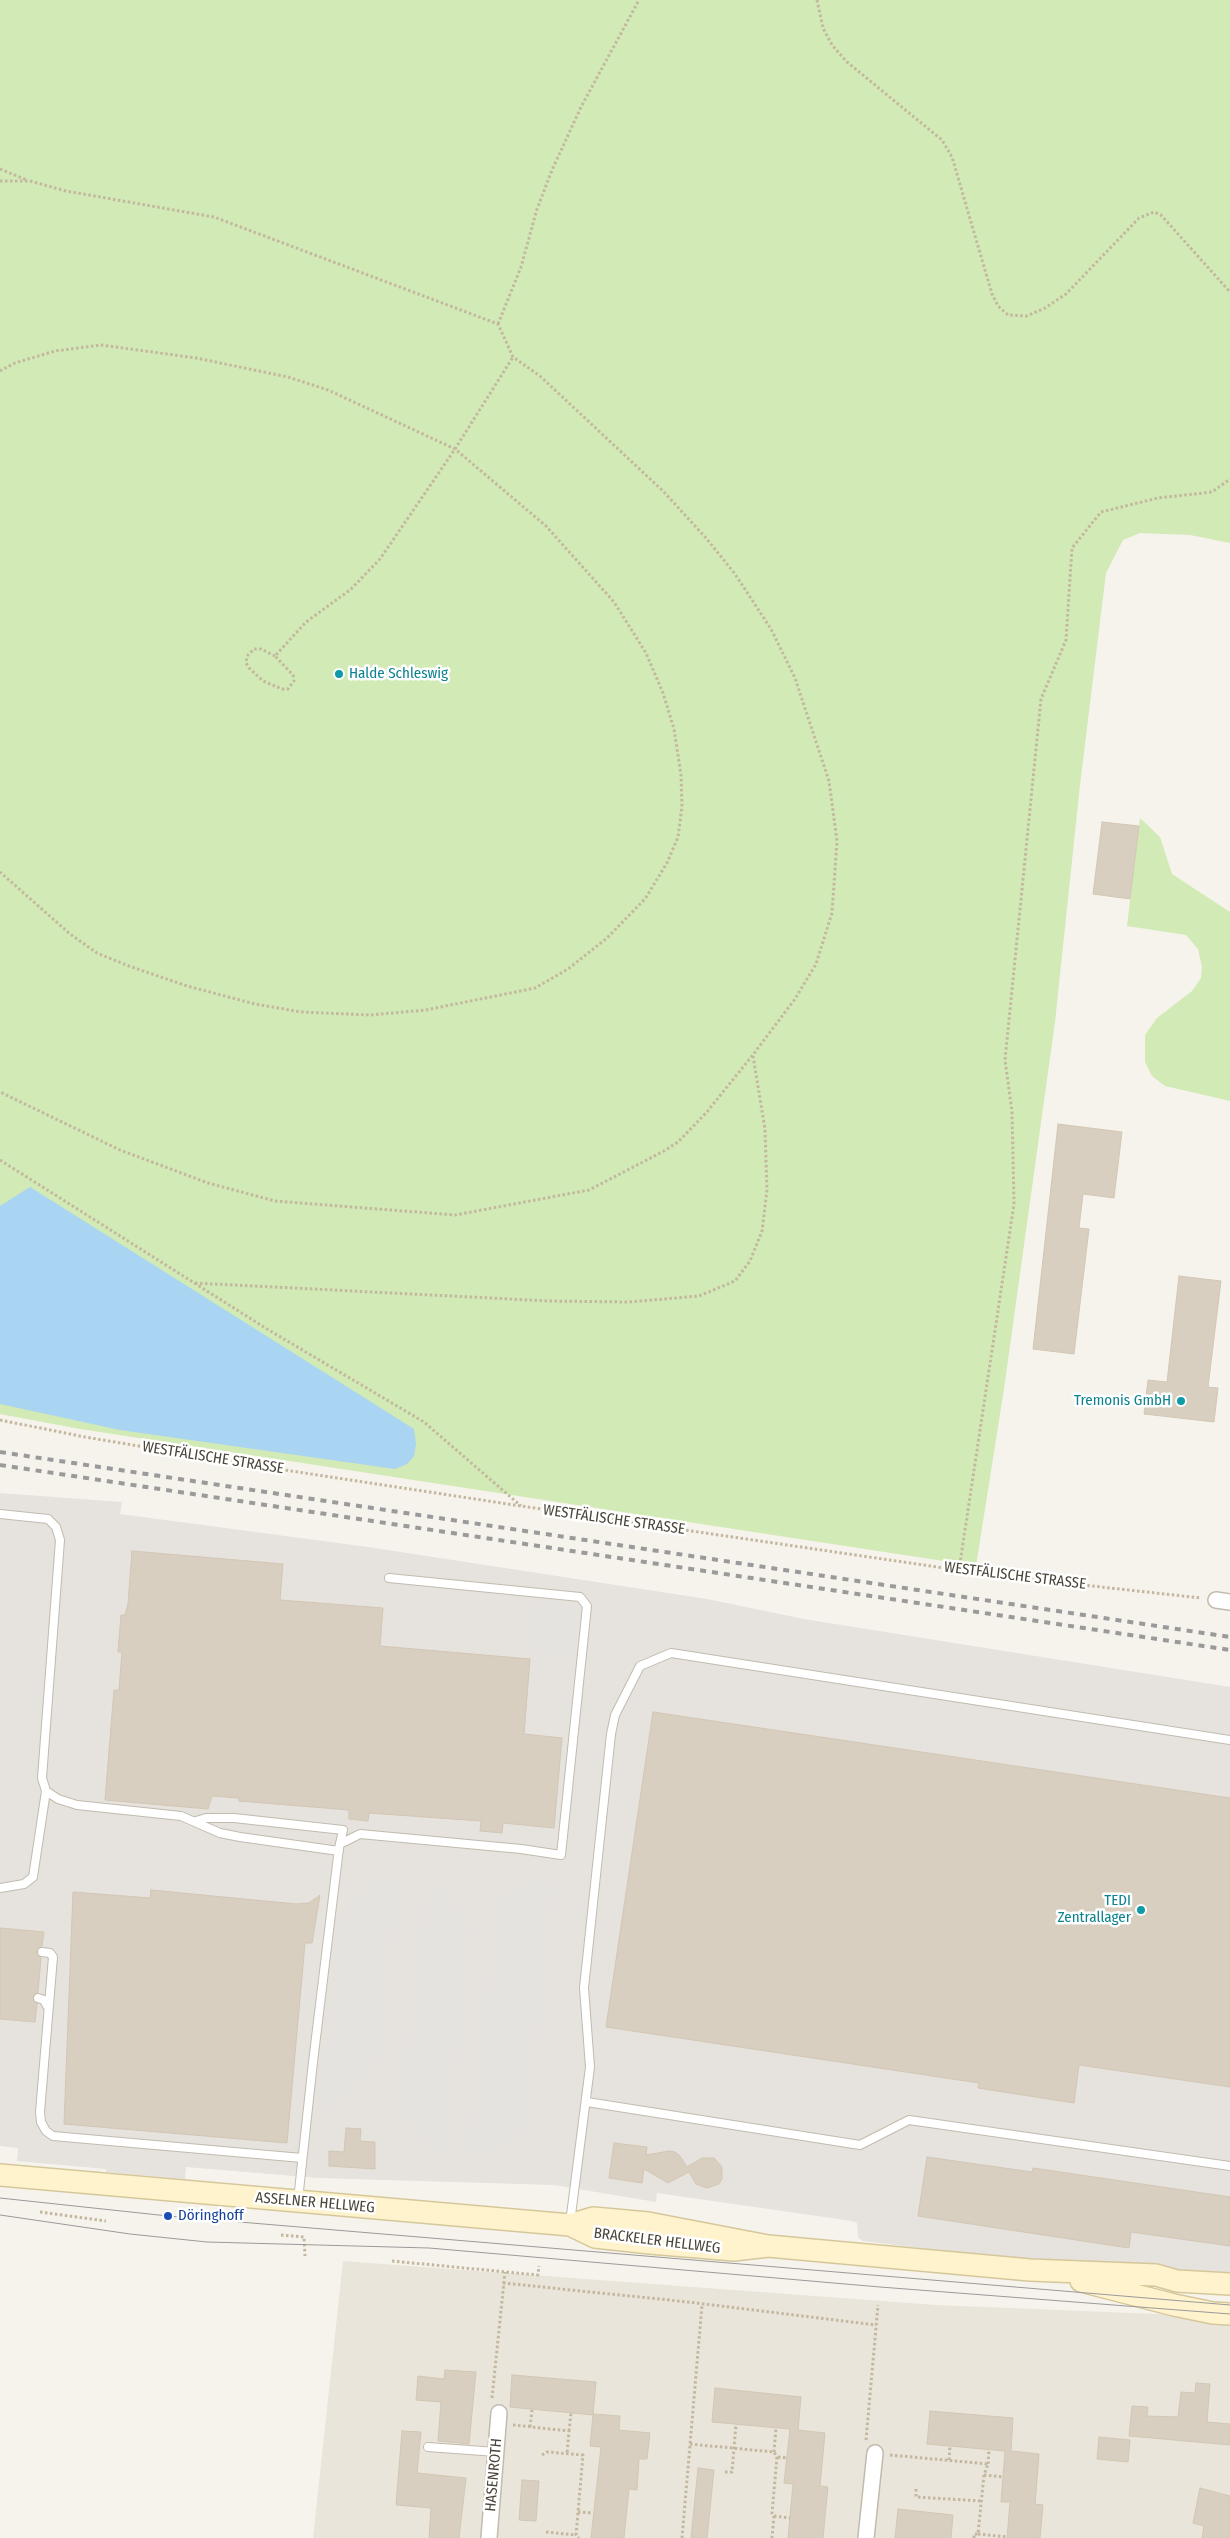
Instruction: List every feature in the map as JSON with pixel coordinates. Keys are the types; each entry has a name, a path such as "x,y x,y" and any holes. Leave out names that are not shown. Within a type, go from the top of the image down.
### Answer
{"main road":[{"name":"ASSELNER HELLWEG","path":"0,2175 570,2225"},
{"name":"BRACKELER HELLWEG","path":"570,2225 594,2236 650,2243 734,2250 768,2246 1030,2270 1156,2275 1177,2281 1230,2284"},
{"name":"BRACKELER HELLWEG","path":"1030,2270 1213,2313 1230,2314"},
{"name":"BRACKELER HELLWEG","path":"1117,2290 1141,2289 1177,2281"}],"street":[{"name":"HASENROTH","path":"489,2538 499,2415"},
{"path":"866,2538 875,2453"}],"lane":[{"path":"0,1514 48,1519 56,1527 60,1540 42,1778 46,1791 33,1877 24,1884 0,1888"},
{"path":"46,1791 58,1800 77,1805 181,1816 220,1833 240,1837 339,1848 360,1834 521,1849 561,1855 587,1606 580,1597 389,1578"},
{"path":"570,2225 590,2067 584,1988 605,1778 615,1715 640,1666 671,1653 1230,1740"},
{"path":"196,1821 206,1818 234,1818 343,1830 339,1848 298,2202"},
{"path":"42,1952 50,1953 53,1957 51,1989 47,2006 40,2112 41,2122 46,2131 54,2136 302,2158"},
{"path":"38,1998 44,2000 47,2006"},
{"path":"587,2102 860,2145 909,2120 1230,2166"},
{"path":"428,2446 496,2452"}],"path":[{"path":"498,324 521,267 537,209 552,170 585,99 639,0"},
{"path":"817,0 823,28 832,45 842,56 942,140 952,157 992,294 998,306 1008,315 1027,316 1046,308 1066,294 1139,218 1154,212 1161,215 1230,292"},
{"path":"0,169 30,181 66,191 214,217 498,324 513,357 540,376 663,491 706,538 735,574 771,629 795,678 810,718 829,781 837,841 836,878 832,913 816,964 795,999 706,1113 678,1142 656,1156 589,1190 455,1214 275,1200 208,1183 120,1150 0,1092"},
{"path":"0,181 30,181"},
{"path":"0,371 15,363 55,351 101,345 196,358 288,377 328,390 455,449 546,526 614,602 646,653 663,693 674,729 681,775 682,807 678,837 667,863 645,899 607,938 568,969 535,988 426,1010 370,1016 301,1012 255,1004 187,986 97,953 70,934 0,872"},
{"path":"275,656 306,622 350,590 380,559 455,449 513,357"},
{"path":"959,1570 1014,1204 1012,1112 1006,1060 1041,699 1066,640 1072,548 1101,512 1158,498 1212,492 1230,479"},
{"path":"254,649 261,649 275,656 293,675 294,680 288,689 282,689 263,681 246,663 247,656 254,649"},
{"path":"195,1283 558,1301 629,1302 699,1296 735,1281 750,1261 762,1231 767,1190 765,1129 752,1056"},
{"path":"0,1160 284,1339 424,1422 521,1506"},
{"name":"WESTFÄLISCHE STRASSE","path":"0,1420 85,1437 252,1465 521,1506 959,1570 1167,1592 1223,1601"},
{"path":"40,2212 106,2220"},
{"path":"281,2235 304,2237 305,2256"},
{"path":"392,2261 538,2275 539,2266"},
{"path":"504,2272 492,2401 499,2415 510,2418 510,2425 569,2431"},
{"path":"503,2283 688,2302 702,2306 876,2325"},
{"path":"878,2305 865,2451 988,2464"},
{"path":"682,2538 702,2306"},
{"path":"530,2427 532,2410"},
{"path":"567,2454 571,2413"},
{"path":"725,2472 732,2472 736,2424"},
{"path":"772,2538 774,2516 772,2513 777,2457 774,2452 776,2428"},
{"path":"690,2444 774,2452"},
{"path":"949,2460 950,2446"},
{"path":"978,2534 984,2475 988,2464 989,2450"},
{"path":"542,2455 547,2452 583,2454 577,2537 546,2532"},
{"path":"777,2457 787,2458"},
{"path":"984,2475 1003,2477"},
{"path":"916,2489 916,2497 982,2501"},
{"path":"578,2512 593,2513"},
{"path":"774,2516 790,2518"},
{"path":"974,2538 974,2534 1007,2536"}],"shaded area":[{"path":"0,1493 122,1502 120,1514 368,1547 707,1599 804,1619 1230,1687 1230,2278 977,2255 863,2241 858,2238 857,2223 852,2221 657,2193 656,2202 554,2185 318,2178 186,2167 185,2179 106,2172 106,2169 17,2161 18,2148 0,2146"},
{"path":"535,1602 575,1608 571,1655 530,1649"},
{"path":"389,1875 394,1886 371,2069 322,2116 347,1908"},
{"path":"547,1877 550,1888 519,2131 474,2157 472,2146 501,1903"},
{"path":"432,1880 468,1928 439,2155 403,2110"},
{"path":"343,2261 936,2305 1230,2317 1230,2538 313,2538"}],"green space":[{"path":"0,0 1230,0 1230,543 1190,535 1140,533 1123,540 1106,573 1080,785 1055,1022 1004,1389 976,1566 80,1429 0,1414"},
{"path":"1140,818 1160,837 1172,874 1230,912 1230,1101 1165,1086 1152,1076 1145,1062 1145,1035 1157,1018 1192,991 1201,978 1202,967 1198,949 1186,935 1127,926"}],"water":[{"path":"30,1187 414,1429 416,1444 414,1456 407,1464 395,1469 120,1430 0,1404 0,1206"}],"building":[{"path":"1102,822 1139,826 1130,899 1093,894"},
{"path":"1058,1124 1122,1132 1114,1198 1083,1194 1079,1228 1089,1229 1074,1354 1033,1349"},
{"path":"1179,1276 1221,1281 1208,1387 1218,1388 1214,1422 1144,1414 1148,1380 1167,1382"},
{"path":"132,1551 283,1564 280,1600 383,1608 380,1646 530,1659 524,1734 562,1738 554,1828 503,1823 502,1833 480,1831 481,1821 369,1813 368,1821 349,1819 349,1810 239,1801 239,1798 212,1796 208,1809 105,1800 114,1690 119,1690 122,1652 118,1652 121,1615 125,1615 128,1604"},
{"path":"653,1712 1230,1798 1230,2087 1079,2065 1074,2103 978,2088 979,2083 606,2027"},
{"path":"151,1890 296,1904 309,1903 320,1895 312,1943 305,1943 287,2143 64,2124 73,1892 150,1898"},
{"path":"0,1928 44,1932 42,1946 36,1952 41,1958 38,1992 33,1997 37,2004 35,2022 0,2019"},
{"path":"346,2128 361,2129 360,2141 375,2142 375,2169 329,2166 329,2151 344,2152"},
{"path":"614,2143 647,2147 646,2155 669,2151 675,2152 687,2167 702,2158 714,2158 722,2167 722,2179 719,2184 707,2188 696,2184 689,2172 668,2183 644,2169 642,2183 609,2178"},
{"path":"927,2157 1032,2172 1033,2168 1230,2197 1230,2246 1131,2232 1129,2248 918,2216"},
{"path":"445,2370 476,2372 469,2444 438,2441 441,2402 416,2400 418,2376 444,2379"},
{"path":"512,2375 596,2382 593,2414 620,2416 619,2430 650,2433 647,2459 639,2459 637,2490 629,2489 624,2538 591,2538 601,2447 590,2446 593,2415 510,2407"},
{"path":"1196,2383 1210,2384 1207,2422 1230,2424 1230,2445 1129,2436 1132,2406 1148,2407 1147,2416 1178,2417 1181,2392 1195,2393"},
{"path":"715,2388 801,2397 798,2430 825,2433 820,2486 828,2487 823,2538 788,2538 793,2484 784,2483 790,2429 712,2422"},
{"path":"930,2411 1013,2418 1011,2451 1039,2454 1035,2504 1043,2505 1040,2538 1007,2538 1010,2502 1001,2502 1005,2451 927,2444"},
{"path":"402,2431 421,2432 417,2473 466,2478 459,2538 429,2538 431,2508 396,2505"},
{"path":"1099,2437 1130,2440 1128,2462 1097,2459"},
{"path":"698,2468 714,2470 707,2538 691,2538"},
{"path":"522,2480 539,2481 536,2521 519,2520"},
{"path":"1200,2488 1230,2496 1230,2538 1202,2538 1204,2526 1193,2523"},
{"path":"898,2509 953,2515 951,2538 895,2538"}],"tram line":[{"path":"0,2198 168,2216 1230,2305"},
{"path":"0,2215 130,2234 207,2242 429,2248 880,2287 1230,2314"}],"railway":[{"path":"0,1452 1230,1637"},
{"path":"0,1465 1230,1650"}],"place":[{"name":"Halde Schleswig","path":"339,674"},
{"name":"Tremonis GmbH","path":"1181,1401"},
{"name":"TEDI Zentrallager","path":"1141,1910"},
{"name":"Döringhoff","path":"168,2216"}]}
